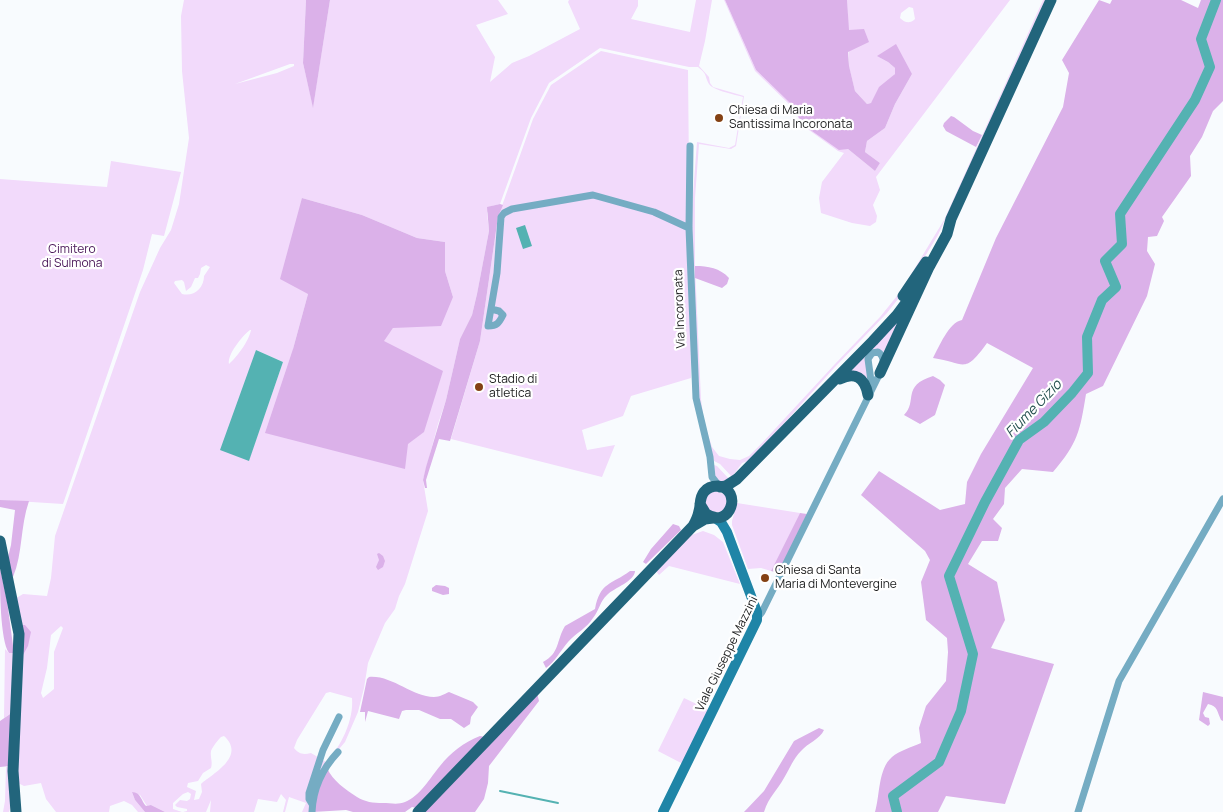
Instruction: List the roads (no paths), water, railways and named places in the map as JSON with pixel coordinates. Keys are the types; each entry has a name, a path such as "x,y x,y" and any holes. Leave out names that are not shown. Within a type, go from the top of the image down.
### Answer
{"main road":[{"path":"779,436 818,390 894,308 931,255 951,219 1051,0"},
{"path":"693,526 699,513 701,497 707,489 726,486 738,479 891,322 929,267 947,234 951,219"},
{"path":"880,373 929,267"},
{"path":"836,380 849,375 859,376 865,384 867,397"},
{"path":"727,532 732,492 738,479"},
{"path":"720,487 726,490 731,497"},
{"path":"700,504 704,513 721,522 727,532 758,617"},
{"path":"418,812 693,526 705,519 724,516 730,510"},
{"path":"0,541 20,634 13,771 16,812"},
{"name":"Viale Giuseppe Mazzini","path":"663,812 758,617"}],"street":[{"name":"Via Incoronata","path":"690,146 689,228 696,398 709,453 713,480 720,487"},
{"path":"491,309 498,266 501,217 512,208 593,195 654,212 689,228"},
{"name":"Viale Giuseppe Mazzini","path":"758,617 880,373 883,366 883,357 880,352 874,352 868,359 871,381 867,397"},
{"name":"Via Incoronata","path":"707,489 711,469"},
{"path":"1078,812 1119,681 1223,499"},
{"path":"753,603 762,603 768,600"},
{"path":"312,808 309,793 322,750 339,717"},
{"path":"312,808 314,791 320,777 338,752"}],"water":[{"path":"525,225 532,246 523,249 516,228"},
{"path":"256,350 283,362 249,461 220,450"}],"waterway":[{"name":"Fiume Gizio","path":"897,812 893,796 939,762 961,711 973,654 949,576 985,502 1019,440 1044,422 1088,373 1087,337 1102,300 1116,287 1105,261 1122,244 1120,214 1195,100 1210,67 1201,39 1216,0"},
{"path":"500,791 558,803"}],"place":[{"name":"Chiesa di Maria Santissima Incoronata","path":"719,118"},
{"name":"Stadio di atletica","path":"479,387"},
{"name":"Chiesa di Santa Maria di Montevergine","path":"765,578"}],"park label":[{"name":"Cimitero di Sulmona","path":"72,257"}]}
